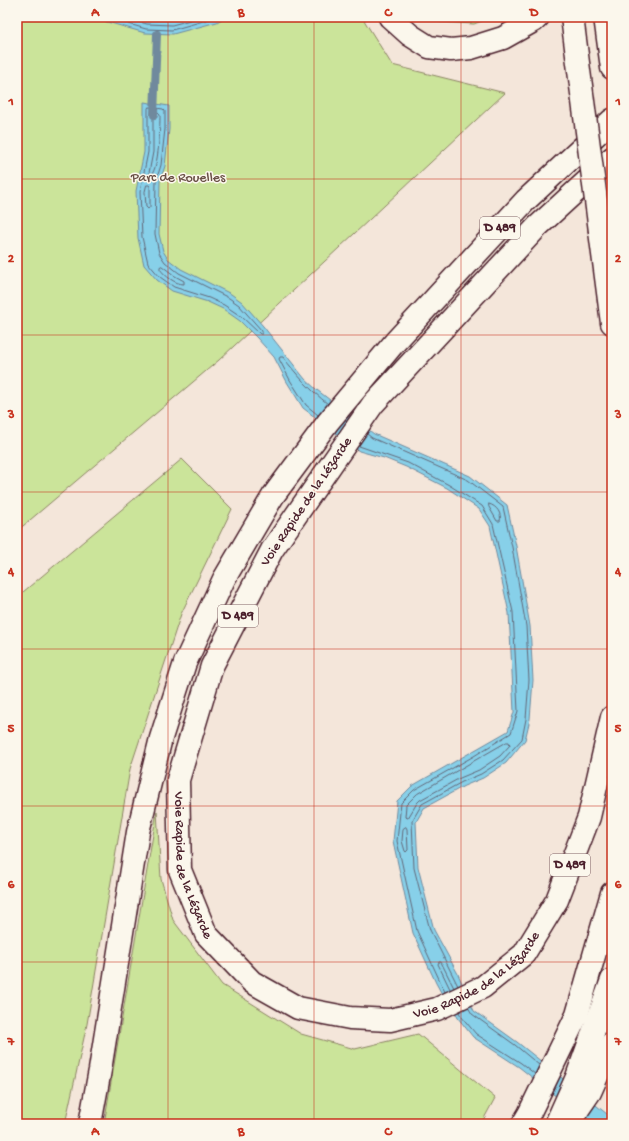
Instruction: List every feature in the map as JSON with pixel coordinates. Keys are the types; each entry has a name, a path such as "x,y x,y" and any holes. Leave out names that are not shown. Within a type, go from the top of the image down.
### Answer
{"main road":[{"path":"390,17 410,35 429,47 451,50 471,48 503,38 538,17"},
{"path":"572,17 612,323"},
{"path":"605,17 612,68"},
{"name":"Voie Rapide de la Lézarde","path":"90,1124 102,1062 138,832 159,746 185,663 224,579 273,496 332,416 395,342 526,200 612,120"},
{"name":"Voie Rapide de la Lézarde","path":"612,158 538,226 374,404 272,550 212,666 178,780 180,870 206,934 252,982 298,1008 350,1018 390,1020 438,1009 482,987 524,954 556,900 589,817 612,717"},
{"path":"523,1124 577,1015 612,893"},
{"path":"584,1084 612,980"},
{"path":"564,1120 584,1084 612,1043"}],"green space":[{"name":"Parc de Rouelles","path":"17,17 362,17 392,65 505,93 219,360 17,531"},
{"path":"433,17 492,17 474,24 440,22"},
{"path":"182,459 232,509 181,614 130,769 87,1024 65,1124 17,1124 17,597"},
{"path":"157,811 161,879 173,920 222,985 301,1034 355,1049 418,1034 495,1098 481,1124 104,1124"}],"water":[{"path":"95,17 225,17 217,22 173,34 145,33 97,19"},
{"path":"144,102 169,106 169,129 165,166 160,181 159,234 163,251 168,259 181,269 231,294 242,302 305,379 374,434 470,476 507,505 530,626 533,680 530,719 525,740 506,763 483,778 464,786 424,808 416,822 418,867 434,930 458,974 474,1011 517,1042 607,1114 609,1111 612,1115 612,1124 591,1124 519,1067 473,1037 458,1018 454,1010 451,1011 436,983 413,933 393,841 397,801 412,786 508,731 514,712 509,613 490,526 479,509 447,488 406,467 384,458 359,451 303,408 274,357 240,321 223,309 208,302 172,291 157,280 144,265 138,238 136,191 144,152"}],"waterway":[{"path":"154,115 157,34"}]}
